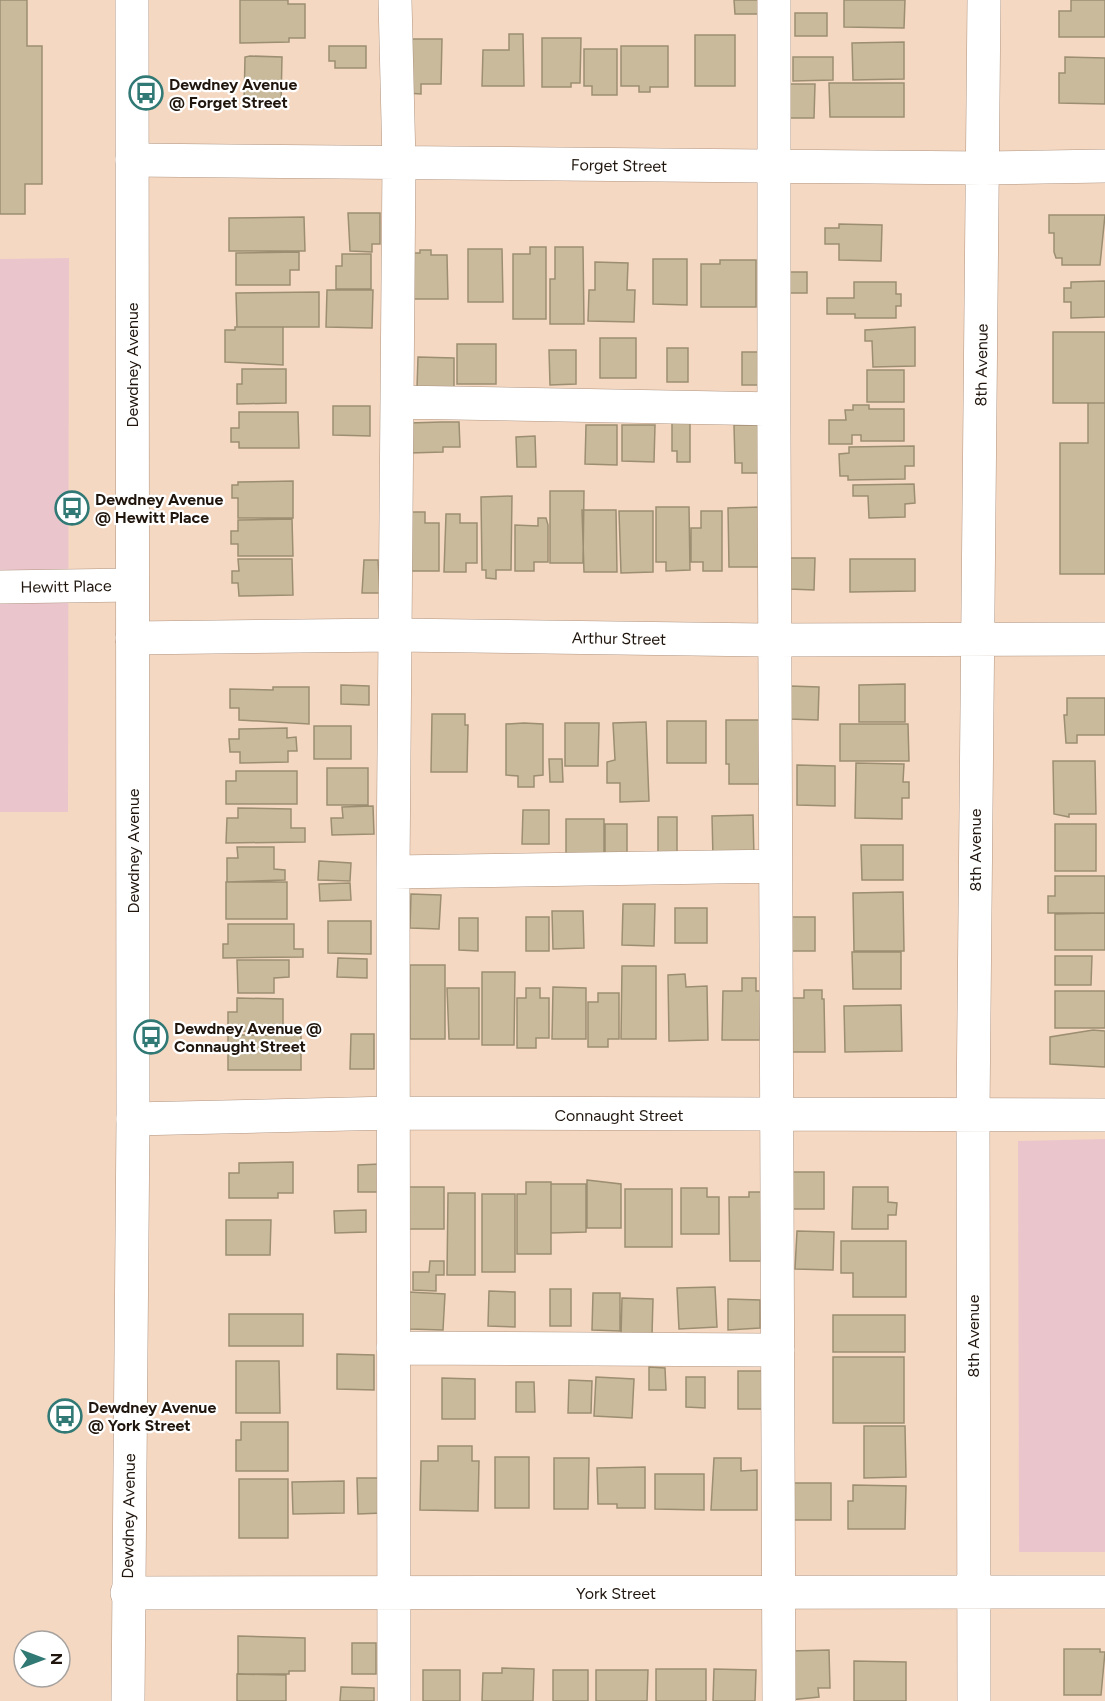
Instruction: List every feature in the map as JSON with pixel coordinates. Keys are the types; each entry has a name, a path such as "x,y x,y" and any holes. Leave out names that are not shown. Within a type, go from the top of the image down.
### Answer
{"street":[{"name":"Dewdney Avenue","path":"128,1701 127,1593 133,1119 132,0"},
{"path":"394,1701 392,1593 393,872 399,162 395,0"},
{"path":"774,0 773,1115 778,1350 779,1701"},
{"name":"8th Avenue","path":"974,1701 973,1113 984,0"},
{"name":"Forget Street","path":"132,160 774,167 1105,166"},
{"path":"398,402 774,409"},
{"name":"Hewitt Place","path":"0,587 132,585"},
{"name":"Arthur Street","path":"132,638 395,635 773,640 1105,639"},
{"path":"393,872 774,866"},
{"name":"Connaught Street","path":"133,1119 393,1113 1105,1114"},
{"path":"393,1348 778,1350"},
{"name":"York Street","path":"127,1593 1105,1592"}],"shaded area":[{"path":"69,258 68,812 0,812 0,259"},
{"path":"1105,1139 1105,1552 1019,1552 1018,1141"}],"building":[{"path":"0,0 27,0 27,46 42,46 42,184 25,184 25,214 0,214"},
{"path":"240,0 288,0 288,4 305,4 305,38 289,38 289,42 240,43"},
{"path":"734,0 760,0 760,14 735,14"},
{"path":"844,0 905,0 904,28 844,27"},
{"path":"1071,0 1105,0 1105,37 1059,37 1059,11 1071,11"},
{"path":"795,13 827,13 827,36 795,36"},
{"path":"509,34 523,34 524,86 482,86 483,50 509,50"},
{"path":"695,35 735,35 735,86 695,86"},
{"path":"542,38 581,38 580,83 571,83 571,87 542,87"},
{"path":"407,39 442,39 441,84 421,84 421,94 406,93"},
{"path":"904,42 904,79 853,80 852,43"},
{"path":"329,46 366,46 366,68 335,68 335,61 329,61"},
{"path":"621,46 668,46 668,87 650,87 650,92 639,92 639,86 621,86"},
{"path":"584,49 617,49 617,95 592,95 592,86 584,86"},
{"path":"245,57 282,57 281,104 244,104"},
{"path":"793,57 833,57 833,80 793,81"},
{"path":"1065,57 1105,58 1105,104 1059,103 1059,73 1065,73"},
{"path":"829,83 904,83 904,117 830,117"},
{"path":"789,84 815,84 814,118 788,118"},
{"path":"348,213 380,213 380,244 372,244 372,252 350,251"},
{"path":"1049,215 1105,215 1100,265 1062,265 1062,258 1056,258 1054,252 1054,233 1049,233"},
{"path":"304,217 305,251 229,251 229,218"},
{"path":"839,224 882,225 881,261 839,260 839,244 825,244 825,228 839,228"},
{"path":"530,247 546,247 546,319 513,319 513,254 530,254"},
{"path":"555,247 583,247 584,324 550,324 550,279 555,279"},
{"path":"468,249 502,249 503,302 468,302"},
{"path":"420,250 431,250 431,255 447,255 448,299 412,299 412,253 420,253"},
{"path":"299,252 299,270 290,270 290,285 236,285 236,253"},
{"path":"342,254 371,254 371,289 336,289 336,266 342,266"},
{"path":"653,259 687,259 687,305 653,304"},
{"path":"720,260 756,260 756,307 701,307 701,264 720,264"},
{"path":"595,262 628,263 627,290 635,290 634,322 588,321 589,290 595,290"},
{"path":"789,272 807,272 807,293 789,293"},
{"path":"1105,281 1105,317 1071,318 1071,302 1064,302 1064,288 1071,288 1071,282"},
{"path":"854,282 896,282 896,294 901,294 901,306 896,306 896,318 855,318 855,314 827,314 827,298 854,298"},
{"path":"327,290 373,290 372,328 326,327"},
{"path":"319,292 319,327 237,327 236,293"},
{"path":"235,327 283,327 283,365 225,362 225,330 235,330"},
{"path":"915,327 915,366 873,367 872,341 865,341 865,330"},
{"path":"1053,332 1105,332 1105,403 1053,403"},
{"path":"600,338 636,338 636,378 600,378"},
{"path":"457,344 496,344 496,384 457,384"},
{"path":"667,348 688,348 688,382 667,382"},
{"path":"549,350 576,350 576,384 550,385"},
{"path":"742,352 761,352 760,385 742,385"},
{"path":"418,357 454,358 454,389 417,388"},
{"path":"242,369 286,369 286,403 237,404 237,384 242,384"},
{"path":"867,370 904,370 904,402 867,402"},
{"path":"1088,403 1105,403 1105,574 1060,574 1060,443 1088,443"},
{"path":"853,405 869,405 869,409 904,409 904,441 861,441 861,435 852,435 852,444 829,444 829,420 846,420 845,410 853,410"},
{"path":"333,406 370,406 370,436 333,435"},
{"path":"239,412 298,412 299,448 239,448 239,442 231,442 231,428 239,428"},
{"path":"459,422 460,447 443,447 443,452 410,453 409,423"},
{"path":"672,422 690,422 690,462 677,462 677,451 672,451"},
{"path":"586,425 617,425 617,465 585,464"},
{"path":"622,425 655,425 654,462 622,461"},
{"path":"734,425 760,425 759,473 742,473 742,463 735,463"},
{"path":"535,436 536,467 517,467 516,437"},
{"path":"914,446 914,466 905,466 905,479 848,480 848,476 840,476 839,454 849,453 849,447"},
{"path":"293,481 293,518 238,518 238,498 232,498 232,485 238,485 238,482"},
{"path":"914,484 915,503 905,504 905,517 869,518 868,496 853,496 853,485"},
{"path":"550,491 584,491 583,563 550,563"},
{"path":"512,496 511,570 496,570 496,579 486,578 486,570 482,570 481,497"},
{"path":"656,507 689,507 690,570 666,571 666,562 656,562"},
{"path":"761,507 761,567 729,567 728,508"},
{"path":"582,510 616,510 617,572 584,572"},
{"path":"619,511 653,511 653,572 621,573"},
{"path":"701,511 722,511 722,571 703,571 703,562 691,562 691,528 701,528"},
{"path":"408,512 425,512 425,523 439,523 439,571 408,571"},
{"path":"446,514 460,514 460,523 477,523 477,563 466,563 466,572 444,572"},
{"path":"538,518 546,518 548,525 548,562 534,562 534,571 515,571 515,525 538,526"},
{"path":"292,519 293,556 238,556 238,544 231,544 231,531 238,531 238,520"},
{"path":"790,558 815,558 814,590 789,589"},
{"path":"238,559 292,559 293,595 239,596 238,583 232,583 232,571 239,571"},
{"path":"850,559 915,559 915,591 850,592"},
{"path":"364,560 378,560 380,593 362,593"},
{"path":"905,684 905,722 859,722 859,685"},
{"path":"341,685 369,686 369,705 341,704"},
{"path":"790,686 819,687 818,720 789,719"},
{"path":"273,687 309,687 309,724 239,720 239,708 230,708 230,689 273,690"},
{"path":"1067,698 1105,698 1105,735 1077,735 1077,743 1066,743 1064,715 1067,715"},
{"path":"432,714 465,714 465,725 468,725 467,772 431,772"},
{"path":"726,720 760,720 759,784 729,784 729,764 726,764"},
{"path":"667,721 706,721 706,763 667,763"},
{"path":"646,722 649,801 620,802 620,783 607,783 607,762 615,760 613,723"},
{"path":"565,723 599,723 598,766 565,766"},
{"path":"506,724 543,724 543,775 534,776 534,787 518,787 518,776 506,775"},
{"path":"840,724 908,724 909,761 840,761"},
{"path":"314,726 351,726 351,759 314,759"},
{"path":"287,728 287,738 296,737 297,751 288,751 288,762 240,763 240,752 230,752 229,739 239,739 239,729"},
{"path":"549,759 562,759 563,782 550,782"},
{"path":"1053,761 1095,761 1096,814 1069,814 1069,817 1054,814"},
{"path":"856,763 904,764 903,782 909,782 909,798 902,798 902,819 855,818"},
{"path":"797,765 835,766 835,806 797,805"},
{"path":"327,768 368,768 368,805 327,805"},
{"path":"236,771 297,771 297,804 226,804 226,781 236,781"},
{"path":"373,806 374,834 332,835 331,818 343,818 342,807"},
{"path":"238,808 291,809 291,828 305,828 305,842 226,843 227,818 238,818"},
{"path":"523,810 549,810 549,844 522,844"},
{"path":"753,815 754,858 713,859 712,816"},
{"path":"658,817 677,817 677,855 658,854"},
{"path":"566,819 604,819 604,856 566,856"},
{"path":"605,824 627,824 627,855 605,856"},
{"path":"1055,824 1096,824 1096,871 1055,871"},
{"path":"861,845 903,845 903,880 862,880"},
{"path":"237,847 274,847 274,869 285,870 285,880 227,882 227,858 238,858"},
{"path":"319,861 351,863 350,881 318,880"},
{"path":"1055,876 1105,876 1105,913 1048,913 1048,896 1055,896"},
{"path":"226,882 287,882 287,919 226,919"},
{"path":"350,883 351,900 320,901 319,884"},
{"path":"903,892 904,951 854,951 853,893"},
{"path":"411,894 441,895 439,929 410,928"},
{"path":"623,904 655,904 654,946 622,945"},
{"path":"675,908 707,908 707,943 675,943"},
{"path":"552,911 583,911 584,948 553,949"},
{"path":"1105,913 1105,950 1055,950 1055,914"},
{"path":"526,917 549,917 549,951 526,951"},
{"path":"787,917 815,917 815,951 787,951"},
{"path":"459,918 478,918 478,951 459,950"},
{"path":"328,921 371,921 371,954 328,953"},
{"path":"228,924 294,924 294,949 303,949 303,957 223,958 223,944 228,944"},
{"path":"852,952 901,952 901,989 853,989"},
{"path":"1055,956 1092,956 1091,985 1055,985"},
{"path":"338,958 367,959 367,978 337,977"},
{"path":"237,960 289,960 289,977 274,978 274,993 238,993"},
{"path":"410,965 445,965 445,1039 410,1039"},
{"path":"622,966 656,966 656,1039 621,1039"},
{"path":"482,972 515,972 514,1045 482,1045"},
{"path":"685,974 686,987 707,986 708,1040 669,1041 668,975"},
{"path":"742,978 756,978 756,991 760,991 760,1040 722,1040 723,991 742,991"},
{"path":"553,987 586,988 586,1039 552,1039"},
{"path":"447,988 479,988 479,1039 449,1039"},
{"path":"526,988 540,988 540,998 549,998 549,1038 536,1038 536,1048 517,1048 517,998 526,998"},
{"path":"804,990 822,990 825,1052 787,1052 787,998 804,998"},
{"path":"1055,991 1105,991 1105,1028 1055,1028"},
{"path":"598,993 619,993 619,1039 608,1039 608,1047 588,1047 588,1002 598,1002"},
{"path":"237,998 283,999 283,1032 228,1031 228,1012 237,1012"},
{"path":"901,1005 902,1051 845,1052 844,1006"},
{"path":"1093,1030 1105,1031 1105,1067 1050,1064 1050,1037"},
{"path":"351,1034 374,1034 374,1069 350,1069"},
{"path":"228,1035 301,1035 301,1070 228,1070"},
{"path":"293,1162 293,1193 278,1193 278,1198 229,1198 229,1173 239,1173 239,1163"},
{"path":"380,1164 380,1192 358,1192 358,1165"},
{"path":"790,1172 824,1172 824,1209 790,1209"},
{"path":"587,1180 621,1184 621,1228 587,1228"},
{"path":"526,1182 551,1182 551,1254 517,1254 517,1194 526,1194"},
{"path":"551,1184 586,1184 586,1232 551,1233"},
{"path":"408,1187 444,1187 444,1229 408,1229"},
{"path":"853,1187 888,1187 888,1202 897,1203 896,1215 888,1215 888,1229 852,1229"},
{"path":"681,1188 707,1188 707,1197 719,1197 719,1234 681,1234"},
{"path":"625,1189 672,1189 672,1247 625,1247"},
{"path":"749,1192 762,1192 761,1261 730,1261 729,1197 749,1197"},
{"path":"448,1193 475,1193 475,1275 447,1275"},
{"path":"482,1194 515,1194 515,1272 482,1272"},
{"path":"366,1210 366,1232 335,1233 334,1211"},
{"path":"226,1220 271,1220 270,1255 226,1255"},
{"path":"797,1231 834,1232 833,1270 795,1269"},
{"path":"841,1241 906,1241 906,1297 853,1297 853,1273 841,1273"},
{"path":"430,1261 444,1261 444,1275 436,1275 436,1291 413,1290 413,1272 429,1272"},
{"path":"715,1287 717,1327 679,1329 677,1288"},
{"path":"550,1289 571,1289 571,1326 550,1326"},
{"path":"489,1291 515,1292 515,1327 488,1326"},
{"path":"409,1292 445,1294 443,1330 409,1329"},
{"path":"593,1293 620,1293 620,1331 592,1330"},
{"path":"622,1298 653,1299 652,1336 621,1336"},
{"path":"728,1299 760,1300 760,1328 728,1330"},
{"path":"229,1314 303,1314 303,1346 229,1346"},
{"path":"833,1315 905,1315 905,1352 833,1352"},
{"path":"337,1354 374,1355 374,1390 337,1389"},
{"path":"833,1357 904,1357 904,1423 833,1423"},
{"path":"236,1361 279,1361 280,1413 236,1413"},
{"path":"649,1367 665,1368 666,1390 649,1390"},
{"path":"738,1371 762,1371 762,1409 738,1409"},
{"path":"596,1377 634,1379 632,1418 594,1416"},
{"path":"686,1377 705,1377 705,1408 686,1407"},
{"path":"442,1378 475,1379 475,1419 442,1419"},
{"path":"569,1380 592,1381 591,1413 568,1413"},
{"path":"516,1382 534,1382 535,1412 516,1412"},
{"path":"241,1422 288,1422 288,1471 236,1471 236,1440 241,1440"},
{"path":"864,1426 905,1426 906,1477 864,1478"},
{"path":"438,1446 472,1446 472,1461 479,1461 478,1511 420,1510 421,1461 438,1461"},
{"path":"495,1457 529,1457 529,1508 495,1508"},
{"path":"554,1458 589,1458 588,1509 554,1509"},
{"path":"714,1458 741,1458 741,1471 757,1470 757,1510 711,1510"},
{"path":"645,1467 645,1508 617,1508 617,1504 598,1504 597,1468"},
{"path":"655,1474 704,1474 704,1510 655,1509"},
{"path":"357,1478 381,1478 382,1513 358,1514"},
{"path":"239,1479 288,1479 288,1538 239,1538"},
{"path":"344,1481 344,1513 293,1514 292,1482"},
{"path":"793,1483 831,1483 831,1520 793,1520"},
{"path":"853,1485 906,1486 905,1529 848,1529 848,1501 853,1501"},
{"path":"238,1636 305,1638 305,1671 289,1671 289,1674 238,1674"},
{"path":"352,1643 376,1643 376,1674 352,1674"},
{"path":"1064,1649 1100,1649 1100,1652 1105,1652 1101,1695 1064,1695"},
{"path":"829,1650 830,1688 818,1688 819,1697 790,1700 790,1651"},
{"path":"854,1661 906,1662 906,1701 854,1701"},
{"path":"502,1668 534,1669 533,1701 482,1701 483,1673 502,1673"},
{"path":"656,1669 706,1669 706,1701 656,1701"},
{"path":"714,1669 756,1670 755,1701 713,1701"},
{"path":"423,1670 460,1670 460,1701 423,1701"},
{"path":"553,1670 588,1670 588,1701 553,1701"},
{"path":"596,1670 648,1670 647,1701 596,1701"},
{"path":"237,1674 286,1675 286,1701 237,1701"},
{"path":"341,1687 374,1688 374,1701 340,1701"}],"place":[{"name":"Dewdney Avenue @ Forget Street","path":"146,93"},
{"name":"Dewdney Avenue @ Hewitt Place","path":"72,508"},
{"name":"Dewdney Avenue @ Connaught Street","path":"151,1037"},
{"name":"Dewdney Avenue @ York Street","path":"65,1416"}]}
